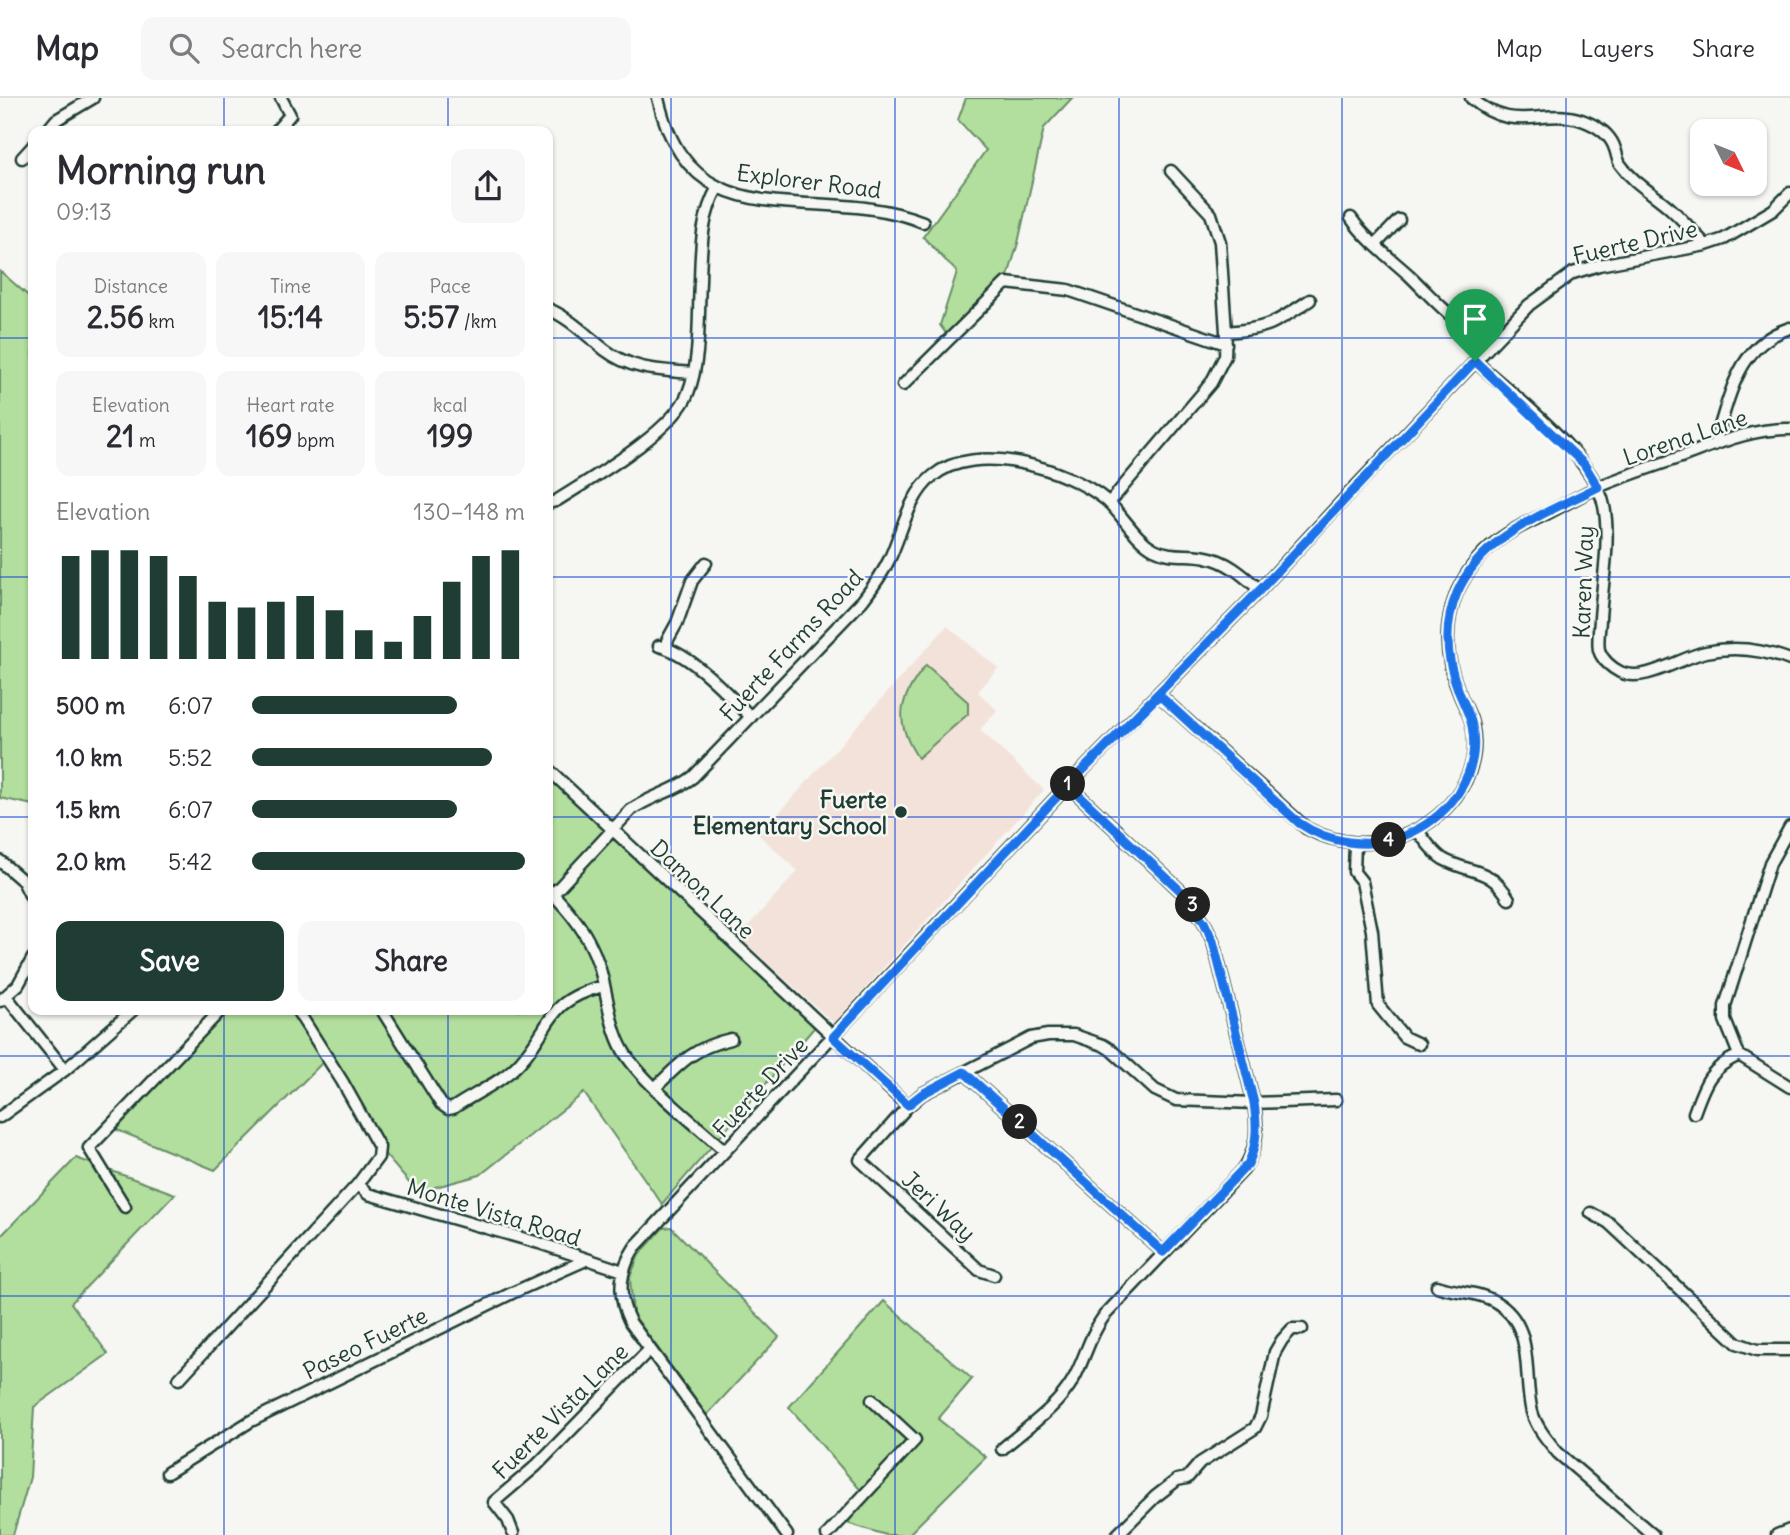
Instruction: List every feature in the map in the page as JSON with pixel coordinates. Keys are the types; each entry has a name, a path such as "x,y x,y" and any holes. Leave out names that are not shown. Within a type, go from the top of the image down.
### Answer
{"street":[{"path":"51,126 56,120 93,98"},
{"path":"280,126 290,115 281,98"},
{"name":"Explorer Road","path":"658,98 665,127 674,146 695,172 718,187 753,198 884,210 923,222"},
{"path":"1471,98 1488,111 1503,117 1530,120 1576,118 1601,129 1611,139 1618,161 1631,178 1671,209 1706,245"},
{"path":"22,158 28,151"},
{"path":"1109,503 1211,383 1221,366 1226,344 1220,242 1217,231 1211,214 1171,171"},
{"path":"553,502 654,434 670,420 686,398 693,373 704,218 718,187"},
{"name":"Fuerte Drive","path":"623,1271 635,1247 1068,785 1159,695 1535,300 1573,273 1600,265 1706,245 1749,225 1773,210 1790,193"},
{"path":"1351,218 1375,245 1450,317 1465,328 1494,341"},
{"path":"1375,245 1399,220"},
{"path":"903,385 1006,283 1068,290 1226,344"},
{"path":"1226,332 1257,330 1274,324 1310,300"},
{"path":"553,312 576,325 607,351 626,362 644,369 693,373"},
{"path":"1714,446 1735,382 1747,358 1766,339 1790,328"},
{"name":"Karen Way","path":"1475,361 1584,464 1598,487 1604,505 1606,527 1598,648 1610,666 1623,674 1640,675 1708,652 1743,649 1790,660"},
{"name":"Lorena Lane","path":"1159,695 1299,823 1322,836 1355,843 1387,841 1417,830 1455,798 1473,761 1472,725 1452,673 1447,643 1450,614 1463,581 1480,556 1505,535 1598,487 1757,432 1790,429"},
{"name":"Fuerte Farms Road","path":"553,888 638,805 676,788 692,777 751,717 870,592 890,559 912,505 928,480 940,470 963,460 979,458 1018,463 1070,479 1109,503 1150,547 1171,555 1216,559 1231,566 1260,590"},
{"path":"706,563 689,589 677,623 664,647 702,671 751,717"},
{"name":"Damon Lane","path":"553,774 908,1105"},
{"path":"1002,1449 1062,1395 1080,1368 1096,1327 1163,1252 1248,1164 1255,1148 1258,1130 1254,1103 1213,941 1204,922 1178,888 1068,785"},
{"path":"1790,827 1770,863 1725,1006 1726,1020 1739,1055 1790,1087"},
{"path":"1417,830 1439,856 1484,874 1502,886 1509,899"},
{"path":"1355,843 1354,872 1362,882 1371,931 1378,1005 1404,1037 1419,1044"},
{"path":"0,861 17,875 28,893"},
{"path":"553,894 582,926 598,964 608,1008 623,1049 656,1087 725,1151"},
{"path":"28,968 19,985 3,999 65,1070"},
{"path":"553,1014 568,999 603,986"},
{"path":"0,1116 65,1070 127,1015"},
{"path":"125,1207 89,1148 216,1015"},
{"path":"178,1379 358,1184 378,1157 379,1147 300,1015"},
{"path":"385,1015 441,1104 448,1109 509,1072 520,1062 552,1015"},
{"path":"908,1105 922,1094 1031,1038 1066,1034 1094,1040 1111,1050 1155,1090 1177,1100 1254,1103 1336,1100"},
{"path":"656,1087 687,1056 711,1044 731,1039"},
{"path":"1694,1113 1710,1074 1739,1055"},
{"path":"964,1072 1163,1252"},
{"name":"Jeri Way","path":"908,1105 860,1160 979,1270 994,1275"},
{"name":"Monte Vista Road","path":"358,1184 368,1194 539,1243 623,1271"},
{"path":"1591,1213 1609,1223 1737,1343 1757,1350 1790,1350"},
{"name":"Paseo Fuerte","path":"167,1473 251,1421 512,1293 586,1260"},
{"path":"623,1271 623,1306 630,1322 787,1535"},
{"path":"1437,1286 1449,1291 1471,1292 1492,1300 1511,1316 1524,1338 1529,1401 1545,1437 1558,1453 1653,1535"},
{"path":"1117,1535 1155,1497 1177,1480 1187,1478 1199,1463 1255,1428 1261,1416 1275,1352 1292,1329 1301,1329"},
{"name":"Fuerte Vista Lane","path":"513,1532 508,1520 494,1502 536,1466 649,1350"},
{"path":"827,1535 915,1440 872,1400"},
{"path":"1777,1535 1790,1530"}],"shaded area":[{"name":"Fuerte Elementary School","path":"947,626 998,668 978,692 997,710 980,730 1044,790 834,1023 738,937 798,871 759,835"}],"green space":[{"path":"966,98 1072,98 1044,128 1018,243 1006,283 950,339 940,325 957,272 923,237 986,150 958,120"},
{"path":"0,271 28,296 28,804 0,798"},
{"path":"926,665 968,702 968,714 918,758 905,733 902,710 910,688"},
{"path":"553,779 819,1022 662,1204 584,1093 480,1175 417,1192 382,1151 308,1015 553,1015"},
{"path":"221,1015 296,1015 323,1062 215,1170 115,1129"},
{"path":"76,1158 175,1194 71,1303 108,1354 34,1407 30,1477 13,1535 0,1535 0,1237"},
{"path":"671,1227 779,1337 707,1415 633,1314 630,1277 639,1255 663,1228"},
{"path":"884,1301 972,1379 938,1419 986,1457 908,1535 886,1535 840,1521 864,1494 789,1407"}],"place":[{"name":"Fuerte Elementary School","path":"901,812"}],"route":[{"path":"1475,361 1260,590 1068,785 833,1037 908,1105 922,1094 964,1072 1163,1252 1248,1164 1255,1148 1258,1130 1254,1103 1213,941 1204,922 1178,888 1068,785 1159,695 1299,823 1322,836 1355,843 1387,841 1423,827 1447,807 1467,778 1474,752 1470,716 1452,673 1447,643 1450,614 1457,593 1473,565 1496,542 1598,487 1584,464 1553,432 1475,361"}]}
